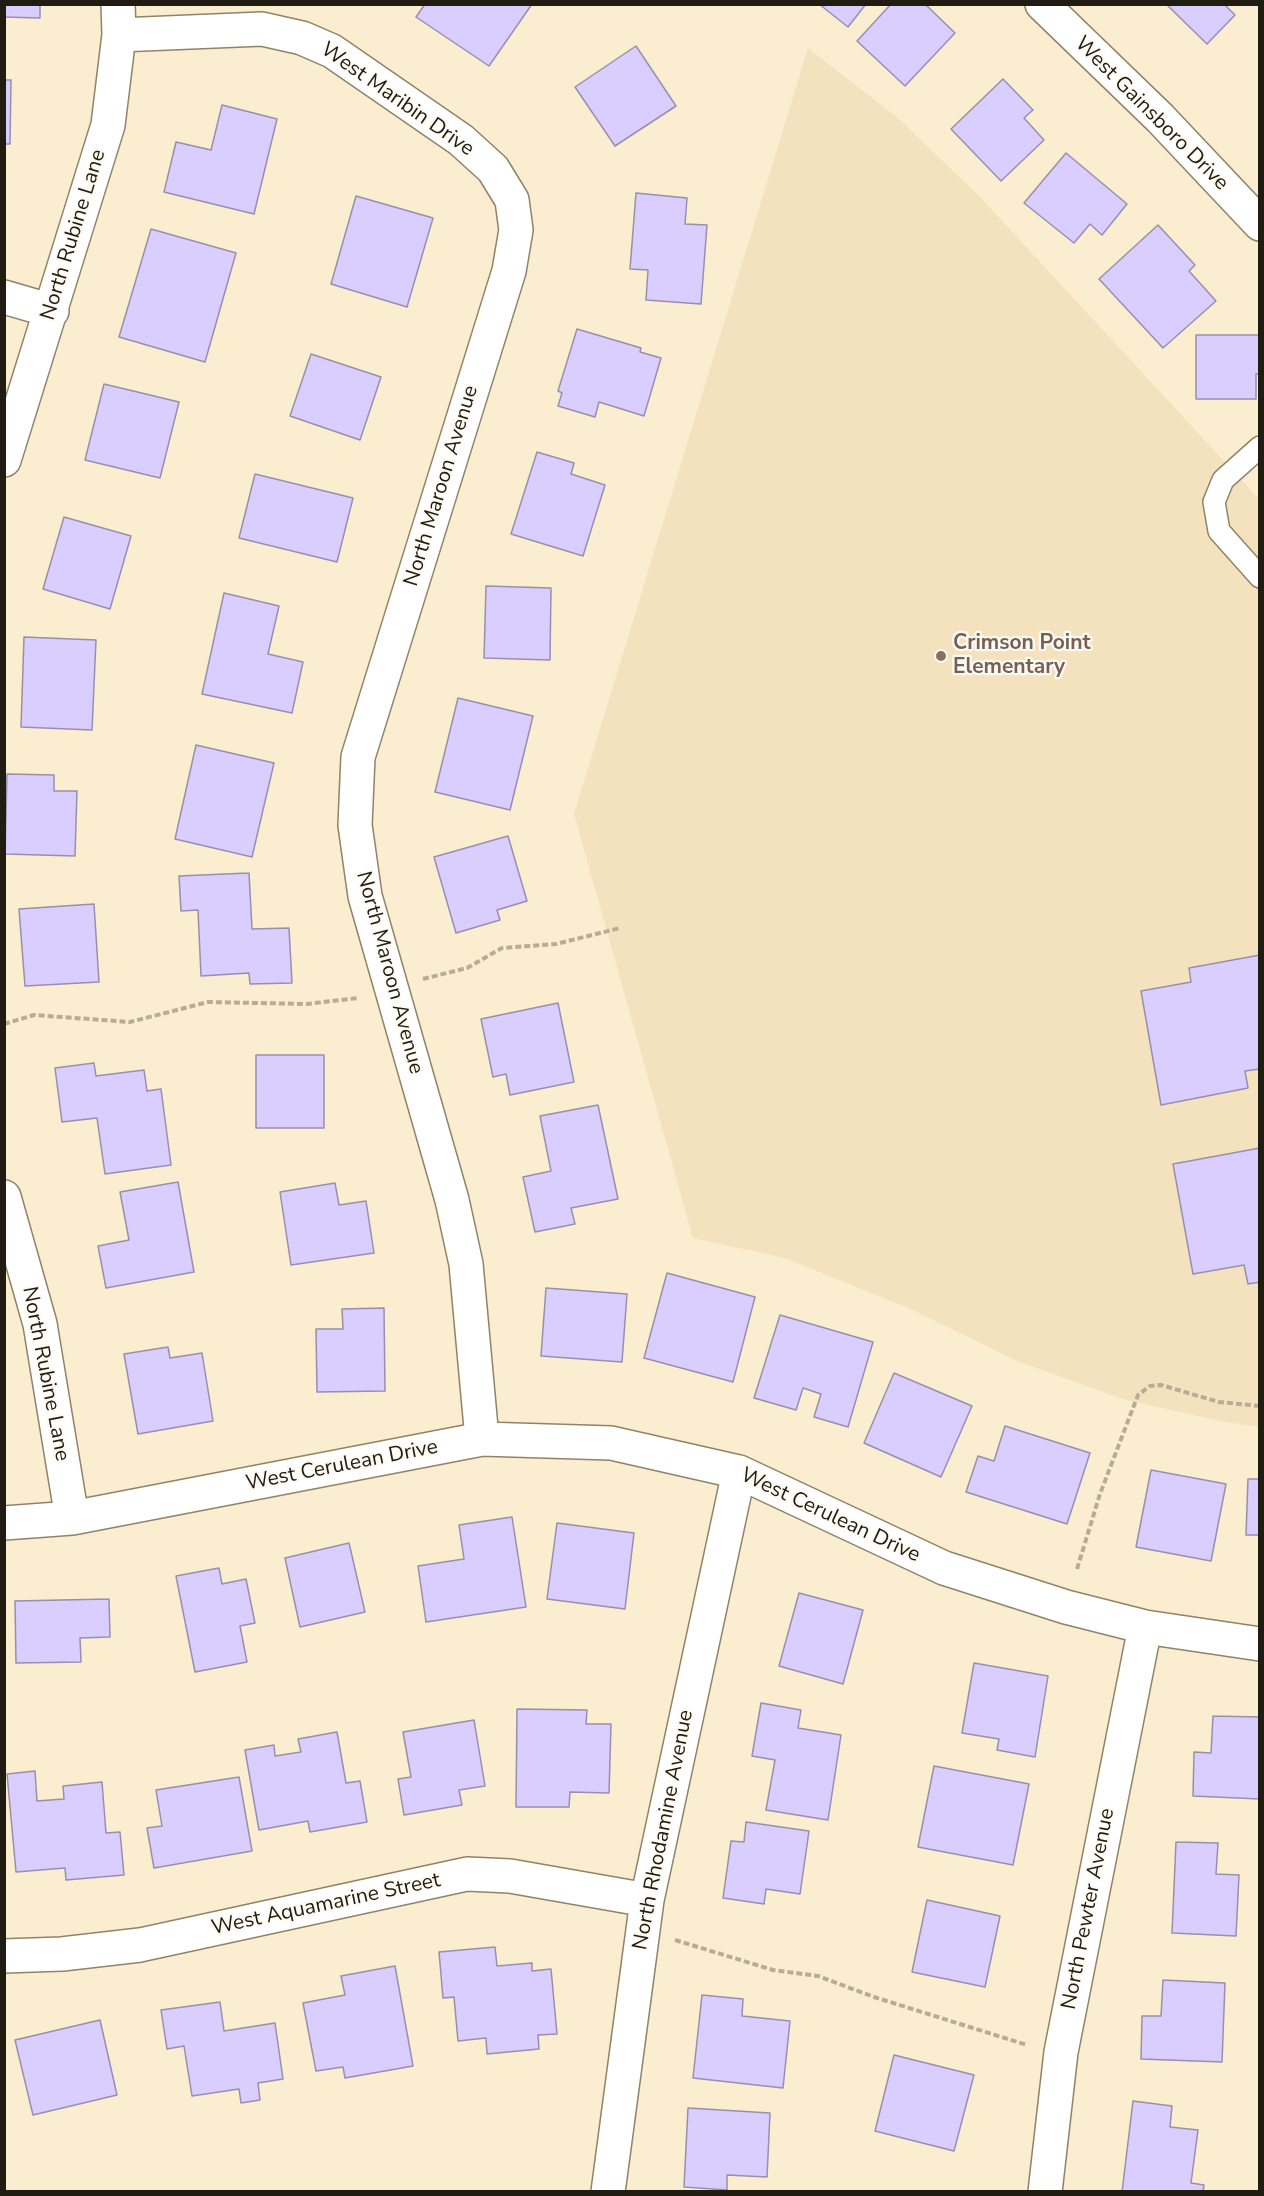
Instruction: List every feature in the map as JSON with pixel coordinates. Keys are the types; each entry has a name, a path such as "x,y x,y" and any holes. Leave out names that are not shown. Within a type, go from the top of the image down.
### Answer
{"street":[{"name":"West Gainsboro Drive","path":"1042,4 1160,118 1260,224"},
{"name":"West Maribin Drive","path":"118,20 262,29 302,38 332,51 461,140 493,169 512,200"},
{"name":"North Rubine Lane","path":"4,460 108,125 118,20"},
{"name":"North Maroon Avenue","path":"482,1439 466,1264 452,1200 365,896 355,825 358,757 509,271 516,230 512,200"},
{"path":"4,297 52,311"},
{"name":"North Rubine Lane","path":"4,1197 40,1324 72,1518"},
{"name":"West Cerulean Drive","path":"4,1523 72,1518 482,1439 611,1443 739,1472 944,1568 1066,1606 1145,1627 1260,1644"},
{"name":"North Rhodamine Avenue","path":"608,2192 646,1900 739,1472"},
{"name":"North Pewter Avenue","path":"1044,2192 1061,2052 1145,1627"},
{"name":"West Aquamarine Street","path":"4,1956 62,1954 140,1945 466,1874 510,1876 646,1900"}],"lane":[{"path":"1260,447 1223,480 1214,502 1219,531 1260,577"}],"path":[{"path":"419,980 466,968 502,948 556,944 620,928"},
{"path":"4,1024 34,1015 130,1022 208,1002 307,1004 358,998"},
{"path":"1077,1569 1100,1494 1138,1395 1150,1386 1161,1385 1219,1402 1260,1406"},
{"path":"672,1939 773,1970 818,1976 874,1997 1027,2045"}],"shaded area":[{"name":"Crimson Point Elementary","path":"808,48 899,119 979,196 1259,499 1259,1427 1220,1421 1123,1399 1017,1361 913,1310 785,1258 693,1238 574,814"}],"building":[{"path":"4,4 40,4 40,18 4,17"},
{"path":"425,4 532,4 489,66 416,17"},
{"path":"819,4 866,4 848,27"},
{"path":"891,4 925,4 955,33 905,86 857,41"},
{"path":"1166,4 1224,4 1235,15 1207,44"},
{"path":"636,46 676,106 615,146 575,87"},
{"path":"1003,79 1033,110 1024,118 1044,140 1001,181 951,129"},
{"path":"4,80 11,80 10,144 4,144"},
{"path":"222,105 277,119 254,214 164,192 176,142 211,150"},
{"path":"1066,153 1127,204 1102,235 1090,224 1074,243 1024,203"},
{"path":"636,193 687,198 685,224 707,225 701,304 646,300 648,270 630,269"},
{"path":"356,196 433,218 407,307 331,284"},
{"path":"1158,225 1195,265 1189,271 1216,301 1163,348 1099,279"},
{"path":"151,229 236,253 205,362 119,337"},
{"path":"577,329 641,348 640,352 661,358 644,416 599,402 595,417 558,406 562,393 558,391"},
{"path":"1196,335 1260,335 1260,374 1256,374 1256,399 1196,399"},
{"path":"311,354 381,377 360,440 290,416"},
{"path":"104,384 179,402 160,478 85,460"},
{"path":"537,452 574,463 571,474 605,485 583,556 511,534"},
{"path":"255,474 353,498 337,562 239,538"},
{"path":"64,517 131,536 110,609 43,589"},
{"path":"486,586 551,588 550,660 484,658"},
{"path":"224,593 279,606 268,654 303,662 292,713 202,694"},
{"path":"24,637 96,640 92,730 21,727"},
{"path":"458,698 533,716 510,810 435,792"},
{"path":"196,745 274,763 252,857 175,839"},
{"path":"7,774 54,775 54,791 77,791 75,856 5,854"},
{"path":"508,836 527,901 497,910 500,920 456,933 434,857"},
{"path":"249,873 252,929 289,928 292,983 250,984 249,973 201,976 198,910 181,911 179,876"},
{"path":"94,904 99,982 25,986 19,909"},
{"path":"1260,955 1260,1069 1245,1071 1248,1088 1161,1105 1141,991 1191,982 1189,968"},
{"path":"558,1003 574,1082 510,1095 506,1074 493,1077 481,1019"},
{"path":"256,1055 324,1055 324,1128 256,1128"},
{"path":"94,1063 96,1076 144,1070 147,1091 161,1089 171,1165 105,1174 97,1118 62,1122 55,1068"},
{"path":"598,1105 618,1199 571,1208 575,1224 535,1232 523,1177 551,1171 540,1116"},
{"path":"1260,1148 1260,1282 1248,1284 1244,1265 1193,1274 1173,1164"},
{"path":"178,1182 194,1272 106,1288 98,1246 129,1240 120,1192"},
{"path":"335,1183 339,1205 366,1201 374,1253 291,1265 280,1192"},
{"path":"667,1273 755,1297 733,1382 644,1358"},
{"path":"546,1288 627,1294 622,1362 541,1356"},
{"path":"384,1308 385,1391 317,1392 316,1329 343,1329 342,1309"},
{"path":"780,1315 873,1342 848,1427 814,1417 821,1394 803,1388 796,1410 754,1398"},
{"path":"168,1347 170,1358 202,1353 213,1421 138,1434 124,1354"},
{"path":"894,1373 972,1406 941,1477 864,1443"},
{"path":"1005,1426 1090,1453 1067,1524 966,1492 978,1456 994,1461"},
{"path":"1151,1470 1226,1484 1211,1561 1136,1547"},
{"path":"1248,1479 1260,1479 1260,1535 1246,1535"},
{"path":"512,1517 526,1607 426,1622 418,1566 464,1559 459,1525"},
{"path":"557,1523 634,1533 625,1609 547,1599"},
{"path":"349,1543 365,1612 300,1627 285,1558"},
{"path":"219,1568 222,1584 246,1579 255,1623 240,1626 247,1662 195,1672 176,1576"},
{"path":"799,1593 863,1610 843,1684 779,1666"},
{"path":"109,1599 110,1637 80,1638 81,1662 16,1663 15,1601"},
{"path":"974,1663 1048,1676 1035,1757 997,1750 999,1739 962,1733"},
{"path":"761,1703 801,1710 798,1728 841,1735 828,1820 766,1810 775,1760 752,1756"},
{"path":"517,1709 587,1710 586,1724 611,1724 609,1793 570,1792 569,1807 516,1807"},
{"path":"1213,1716 1260,1717 1260,1799 1193,1796 1194,1752 1211,1753"},
{"path":"474,1720 485,1786 459,1790 462,1805 404,1815 398,1779 411,1777 403,1732"},
{"path":"337,1732 346,1783 360,1781 367,1822 310,1832 308,1821 259,1830 245,1750 274,1745 275,1756 301,1752 298,1739"},
{"path":"934,1766 1029,1784 1013,1865 918,1847"},
{"path":"35,1771 37,1801 64,1799 63,1786 102,1782 106,1833 120,1832 124,1875 66,1880 65,1868 16,1872 7,1774"},
{"path":"239,1777 252,1851 154,1868 147,1828 162,1826 156,1790"},
{"path":"746,1822 809,1831 800,1894 766,1889 764,1904 723,1898 731,1841 744,1842"},
{"path":"1176,1842 1218,1843 1216,1874 1239,1875 1236,1936 1172,1933"},
{"path":"927,1900 1000,1916 985,1987 912,1972"},
{"path":"495,1947 497,1966 532,1963 532,1971 551,1969 557,2034 538,2035 539,2049 487,2054 486,2038 458,2041 454,1997 443,1998 439,1952"},
{"path":"395,1966 413,2066 345,2078 343,2067 316,2071 303,2003 345,1995 341,1976"},
{"path":"1163,1980 1225,1983 1222,2062 1141,2059 1142,2016 1161,2016"},
{"path":"702,1995 743,1999 742,2016 790,2021 783,2088 693,2078"},
{"path":"220,2002 224,2031 275,2023 283,2079 258,2083 260,2100 241,2103 239,2089 192,2096 184,2046 167,2049 161,2010"},
{"path":"100,2020 117,2095 33,2115 15,2040"},
{"path":"894,2055 974,2075 954,2151 875,2131"},
{"path":"1133,2101 1172,2106 1170,2127 1198,2130 1191,2183 1204,2185 1203,2192 1122,2192"},
{"path":"688,2108 770,2113 767,2177 727,2175 727,2190 684,2187"}],"place":[{"name":"Crimson Point Elementary","path":"941,656"}]}
